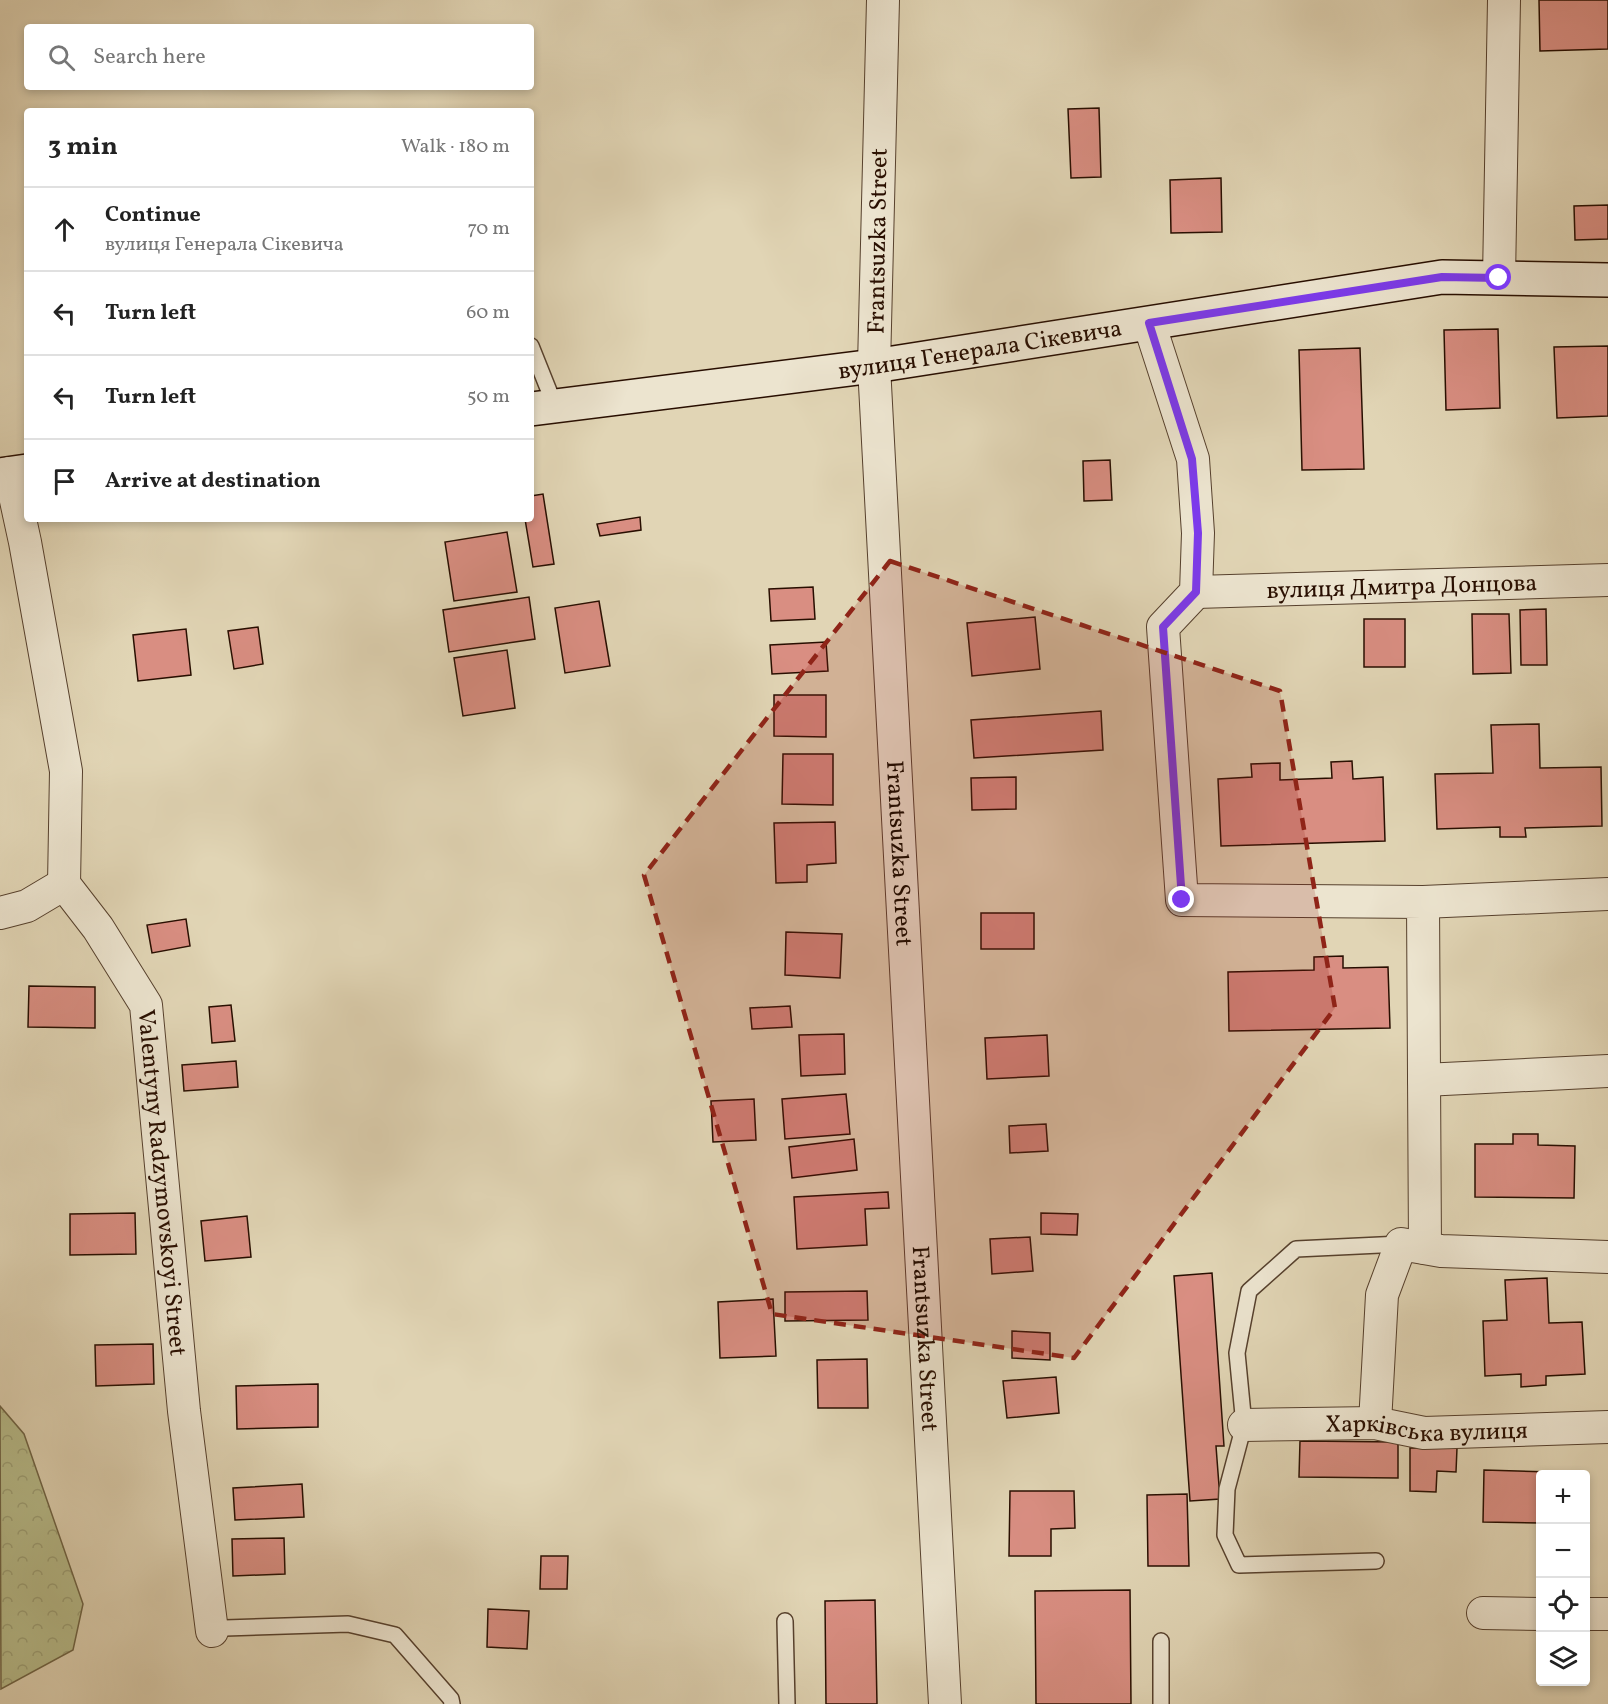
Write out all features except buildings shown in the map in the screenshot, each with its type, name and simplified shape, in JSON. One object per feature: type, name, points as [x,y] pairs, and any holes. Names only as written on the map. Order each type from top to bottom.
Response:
[{"type":"street","name":"Frantsuzka Street","points":[[883,0],[874,366],[945,1704]]},
{"type":"street","points":[[1499,278],[1504,0]]},
{"type":"street","name":"вулиця Генерала Сікевича","points":[[543,408],[874,366],[1442,277],[1608,280]]},
{"type":"street","points":[[1149,323],[1192,459],[1198,533],[1196,592],[1163,627],[1182,900],[1424,902],[1608,894]]},
{"type":"street","points":[[0,913],[27,906],[64,884],[66,771],[12,473]]},
{"type":"street","name":"вулиця Дмитра Донцова","points":[[1196,592],[1608,580]]},
{"type":"street","name":"Valentyny Radzymovskoyi Street","points":[[64,884],[98,928],[146,1005],[184,1411],[212,1631]]},
{"type":"street","points":[[1375,1423],[1382,1294],[1413,1246],[1424,1080],[1424,902]]},
{"type":"street","points":[[1424,1080],[1608,1071]]},
{"type":"street","points":[[1413,1246],[1441,1251],[1608,1257]]},
{"type":"street","name":"Харківська вулиця","points":[[1244,1425],[1375,1423],[1424,1433],[1608,1427]]},
{"type":"street","points":[[1483,1613],[1536,1614]]},
{"type":"street","points":[[1590,1614],[1608,1614]]},
{"type":"lane","points":[[534,362],[543,408]]},
{"type":"lane","points":[[1376,1561],[1239,1565],[1225,1535],[1227,1489],[1244,1425],[1237,1353],[1250,1291],[1296,1249],[1413,1246]]},
{"type":"lane","points":[[785,1621],[787,1704]]},
{"type":"lane","points":[[212,1631],[348,1624],[395,1635],[451,1699],[452,1704]]},
{"type":"lane","points":[[1161,1641],[1161,1704]]},
{"type":"highlighted area","points":[[890,561],[1280,691],[1335,1008],[1074,1358],[772,1314],[644,875]]},
{"type":"green space","points":[[0,1406],[24,1434],[83,1604],[73,1650],[1,1689]]},
{"type":"route","points":[[1182,900],[1163,627],[1196,592],[1198,533],[1192,459],[1149,323],[1442,277],[1499,278]]}]
